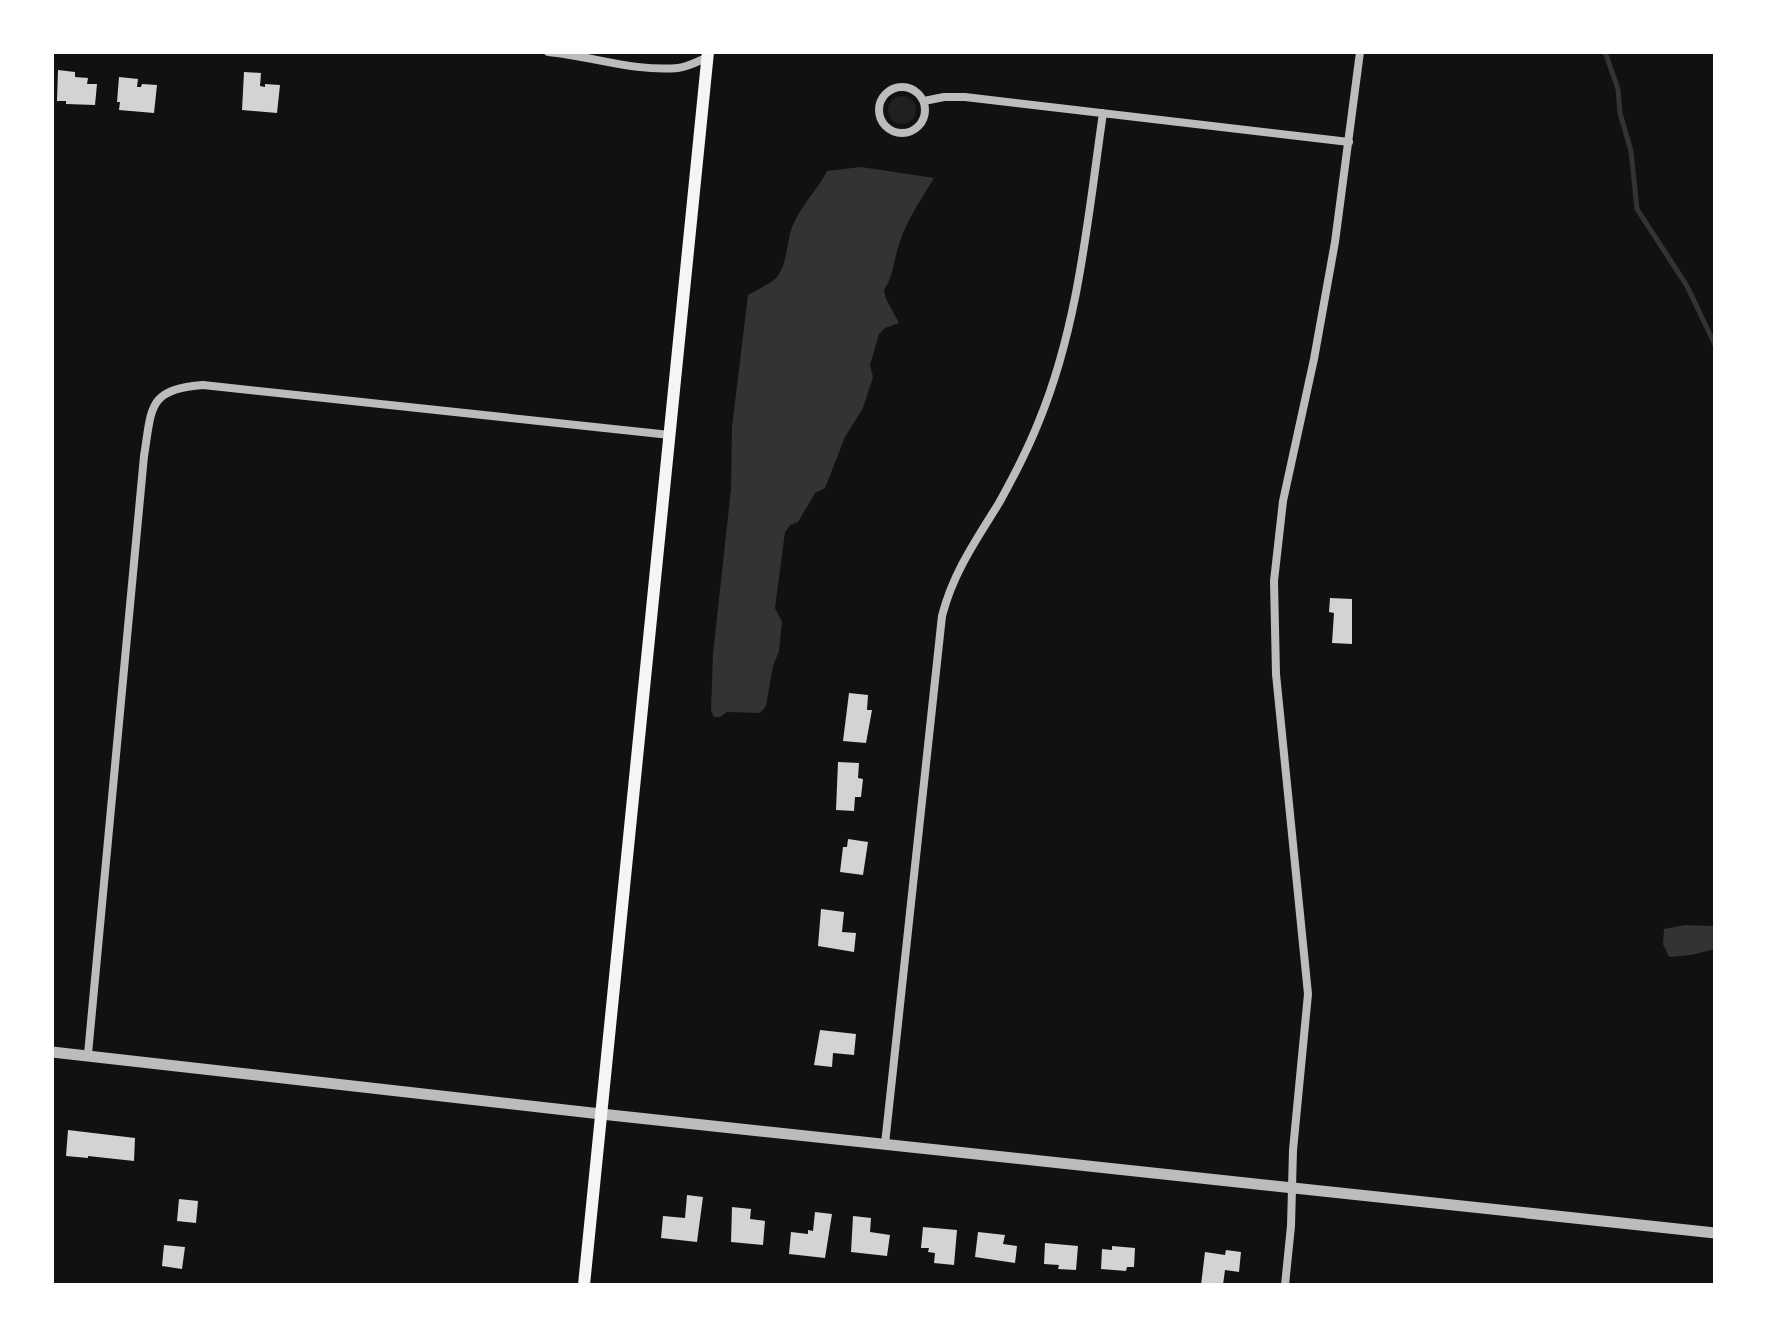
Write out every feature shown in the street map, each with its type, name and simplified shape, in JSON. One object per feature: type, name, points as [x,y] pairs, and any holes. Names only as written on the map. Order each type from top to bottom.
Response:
[{"type":"main road","points":[[584,1285],[706,54]]},
{"type":"street","points":[[548,52],[585,54],[644,67],[681,68],[706,54]]},
{"type":"street","points":[[1285,1285],[1291,1229],[1293,1150],[1308,1012],[1308,977],[1276,674],[1274,581],[1283,501],[1325,304],[1360,52]]},
{"type":"street","points":[[893,88],[911,88],[924,101],[924,119],[911,132],[893,132],[880,119],[881,101],[893,88]]},
{"type":"street","points":[[924,101],[965,97],[1349,142]]},
{"type":"street","points":[[885,1144],[942,616],[963,560],[999,503],[1030,443],[1057,372],[1073,304],[1103,113]]},
{"type":"street","points":[[88,1054],[144,456],[153,406],[159,398],[171,389],[186,386],[231,387],[670,435]]},
{"type":"street","points":[[52,1052],[1715,1233]]},
{"type":"shaded area","points":[[902,96],[912,100],[916,110],[912,120],[902,124],[892,120],[888,110],[892,100]]},
{"type":"shaded area","points":[[861,167],[934,178],[903,233],[884,290],[899,323],[879,334],[870,365],[873,377],[863,408],[845,437],[825,488],[815,493],[798,522],[790,525],[785,532],[775,608],[782,622],[779,651],[766,706],[760,713],[727,712],[714,717],[711,710],[713,654],[731,489],[732,427],[748,295],[779,274],[796,218],[827,171]]},
{"type":"shaded area","points":[[1685,925],[1714,926],[1715,949],[1669,957],[1663,944],[1664,929]]},
{"type":"building","points":[[58,70],[75,72],[75,77],[88,78],[87,84],[97,84],[95,105],[57,101]]},
{"type":"building","points":[[244,72],[261,73],[260,86],[280,85],[277,113],[242,110]]},
{"type":"building","points":[[119,77],[138,79],[137,87],[142,84],[157,85],[154,113],[119,110]]},
{"type":"building","points":[[1330,598],[1352,599],[1352,644],[1332,643],[1334,613],[1329,612]]},
{"type":"building","points":[[849,693],[868,695],[867,710],[872,710],[866,743],[843,741]]},
{"type":"building","points":[[838,762],[859,763],[858,778],[863,779],[861,797],[855,797],[854,811],[836,810]]},
{"type":"building","points":[[848,839],[868,842],[863,875],[840,872],[843,847],[847,847]]},
{"type":"building","points":[[821,909],[844,912],[842,932],[856,933],[854,952],[818,946]]},
{"type":"building","points":[[820,1030],[856,1034],[854,1055],[833,1053],[832,1067],[814,1065]]},
{"type":"building","points":[[68,1130],[135,1138],[134,1161],[66,1156]]},
{"type":"building","points":[[687,1195],[703,1197],[697,1242],[661,1238],[663,1216],[685,1218]]},
{"type":"building","points":[[179,1199],[198,1201],[196,1223],[177,1221]]},
{"type":"building","points":[[732,1207],[751,1209],[750,1219],[765,1221],[763,1245],[731,1242]]},
{"type":"building","points":[[815,1212],[832,1214],[825,1258],[789,1254],[791,1232],[808,1234],[808,1230],[813,1231]]},
{"type":"building","points":[[853,1216],[871,1218],[870,1232],[890,1235],[887,1256],[851,1252]]},
{"type":"building","points":[[923,1227],[957,1230],[954,1265],[934,1263],[935,1253],[928,1252],[929,1248],[921,1248]]},
{"type":"building","points":[[978,1232],[1005,1235],[1003,1244],[1017,1246],[1015,1263],[975,1257]]},
{"type":"building","points":[[1045,1243],[1078,1246],[1076,1270],[1044,1264]]},
{"type":"building","points":[[164,1245],[185,1247],[182,1269],[162,1266]]},
{"type":"building","points":[[1112,1246],[1135,1248],[1134,1267],[1127,1267],[1126,1271],[1101,1269],[1102,1249],[1112,1250]]},
{"type":"building","points":[[1226,1250],[1241,1252],[1239,1272],[1225,1270],[1223,1285],[1201,1285],[1205,1252],[1225,1255]]},
{"type":"waterway","points":[[1605,52],[1618,89],[1620,113],[1631,151],[1637,209],[1687,286],[1715,345]]}]
